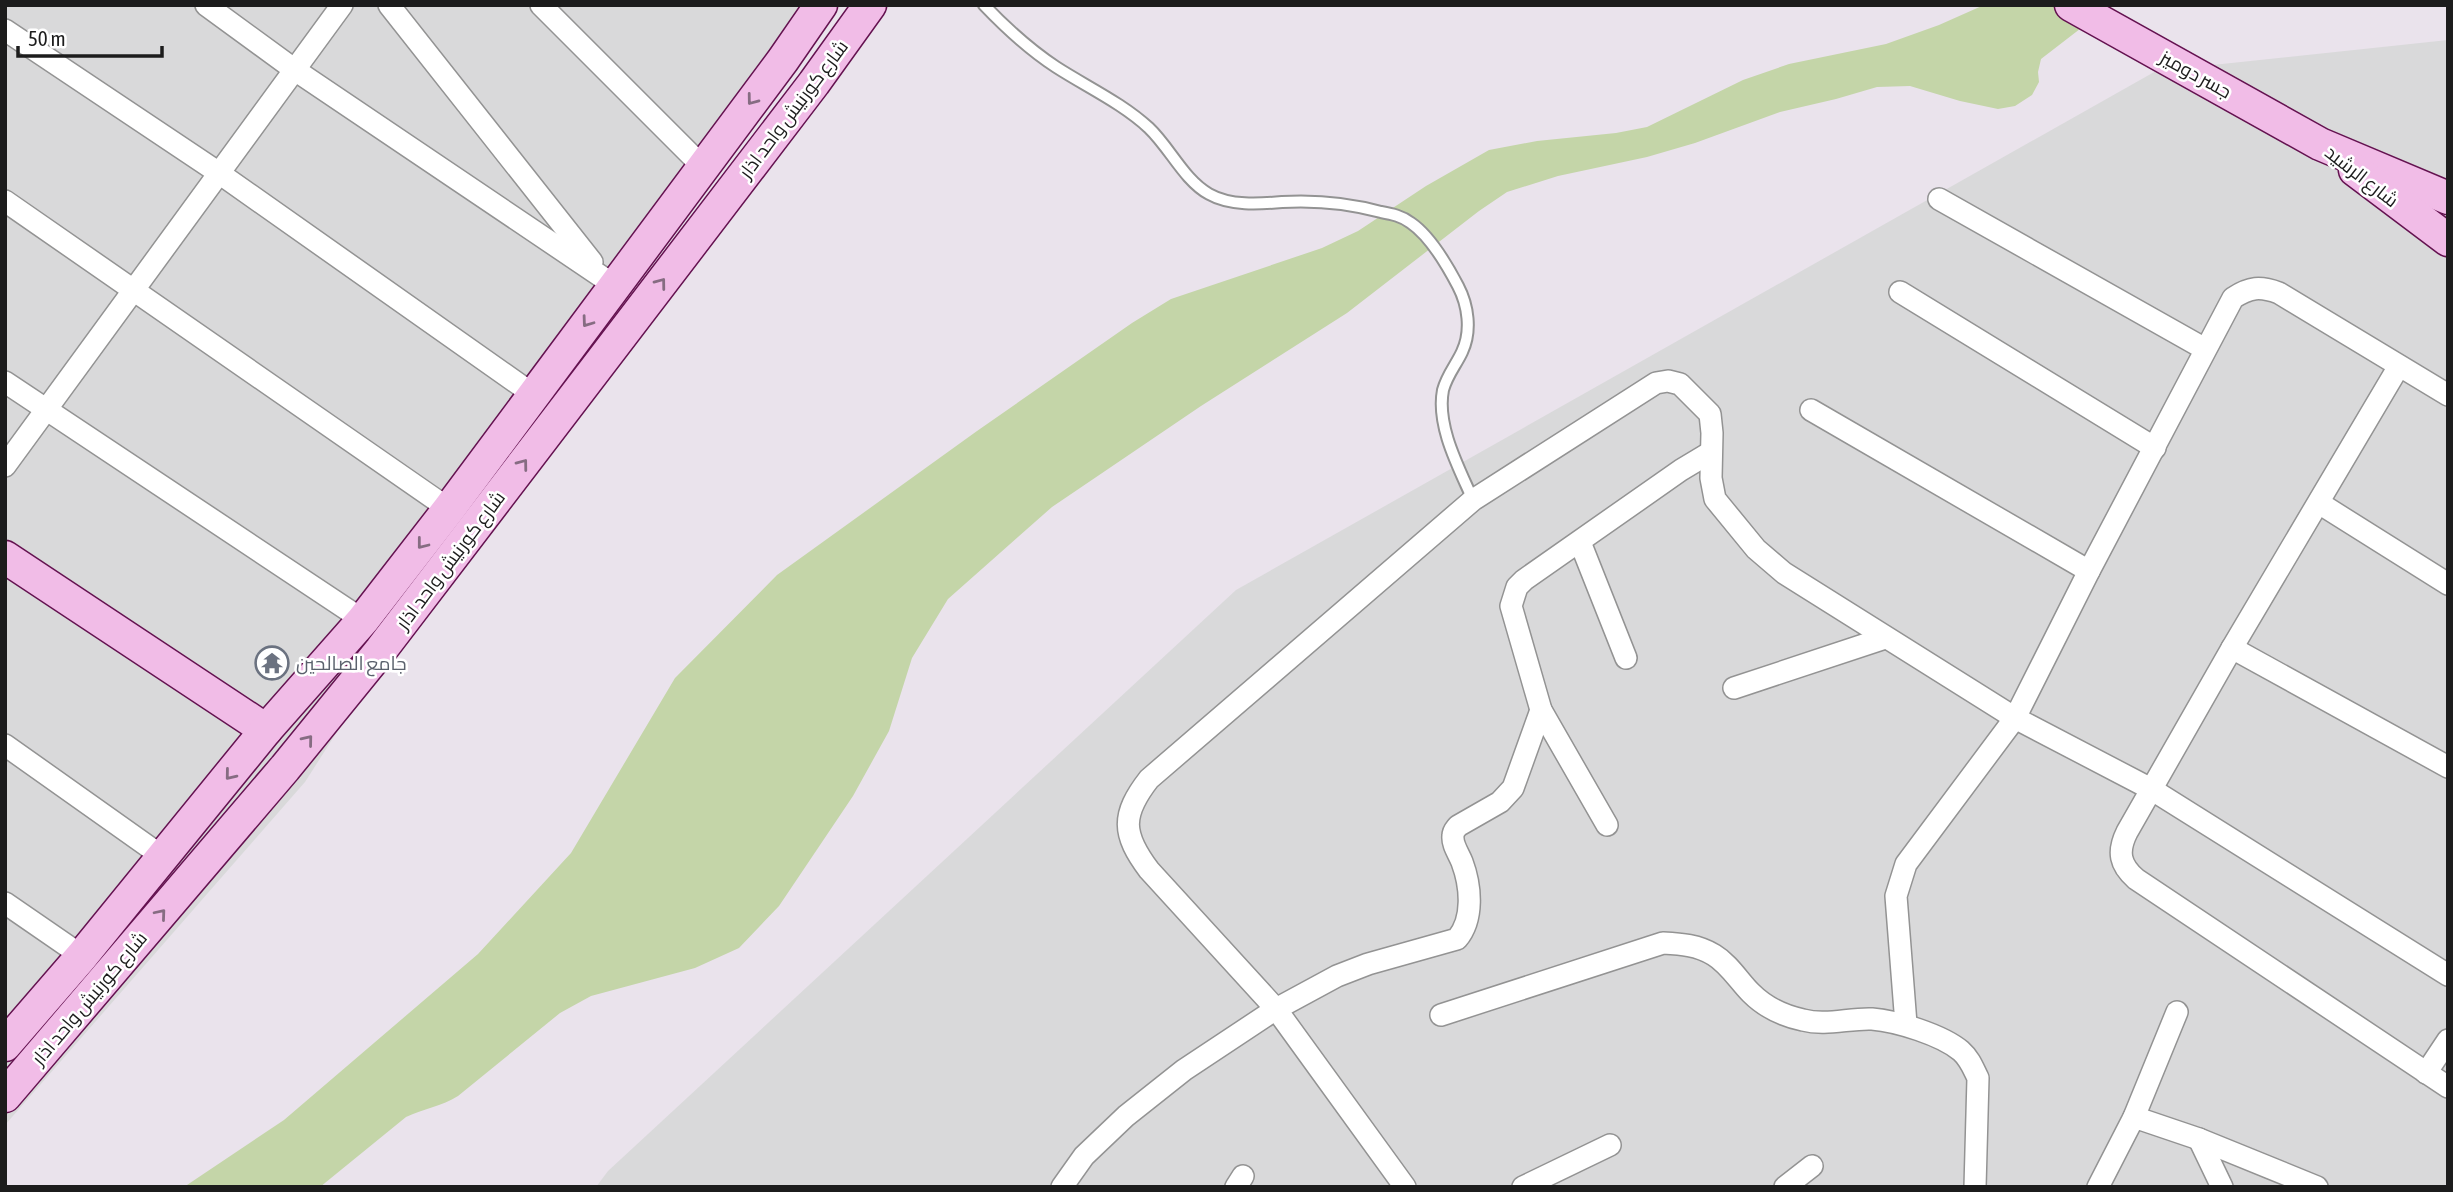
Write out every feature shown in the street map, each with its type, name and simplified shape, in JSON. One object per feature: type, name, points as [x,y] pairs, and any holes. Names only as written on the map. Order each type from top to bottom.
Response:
[{"type":"main road","name":"شارع كورنيش واحد اذار","points":[[5,1045],[82,956],[266,730],[363,620],[534,395],[610,282],[783,60],[821,5]]},
{"type":"main road","name":"شارع كورنيش واحد اذار","points":[[5,1096],[285,768],[381,650],[814,83],[870,5]]},
{"type":"main road","name":"جسر دوميز","points":[[2071,5],[2320,144]]},
{"type":"main road","points":[[783,60],[814,83]]},
{"type":"main road","name":"شارع الرشيد","points":[[2320,144],[2448,198]]},
{"type":"main road","name":"شارع الرشيد","points":[[2320,144],[2448,240]]},
{"type":"main road","points":[[5,557],[266,730]]},
{"type":"street","points":[[206,5],[295,70],[610,282]]},
{"type":"street","points":[[5,466],[342,5]]},
{"type":"street","points":[[389,5],[610,282]]},
{"type":"street","points":[[541,5],[702,166]]},
{"type":"street","points":[[5,30],[219,173],[534,395]]},
{"type":"street","points":[[1938,199],[2205,349]]},
{"type":"street","points":[[5,201],[449,509]]},
{"type":"street","points":[[1906,1024],[1896,896],[1906,864],[2015,718],[2233,298],[2247,289],[2263,287],[2279,293],[2448,395]]},
{"type":"street","points":[[1900,292],[2155,447]]},
{"type":"street","points":[[2399,366],[2151,789],[2120,845],[2120,858],[2126,870],[2448,1087]]},
{"type":"street","points":[[1405,1187],[1276,1009],[1133,850],[1128,824],[1133,799],[1160,770],[1473,500],[1656,383],[1668,381],[1680,384],[1710,414],[1711,478],[1715,499],[1756,549],[1784,573],[2015,718],[2151,789],[2448,975]]},
{"type":"street","points":[[5,382],[363,620]]},
{"type":"street","points":[[1811,410],[2090,571]]},
{"type":"street","points":[[1607,825],[1541,710],[1513,616],[1512,597],[1524,580],[1711,452]]},
{"type":"street","points":[[2319,503],[2448,584]]},
{"type":"street","points":[[1580,542],[1626,658]]},
{"type":"street","points":[[1734,688],[1885,638]]},
{"type":"street","points":[[2232,648],[2448,767]]},
{"type":"street","points":[[1062,1187],[1084,1156],[1126,1116],[1184,1070],[1276,1009],[1337,976],[1368,964],[1457,939],[1464,930],[1467,919],[1468,888],[1466,872],[1454,844],[1454,831],[1500,802],[1513,788],[1541,710]]},
{"type":"street","points":[[5,745],[163,857]]},
{"type":"street","points":[[5,903],[82,956]]},
{"type":"street","points":[[1441,1015],[1663,943],[1690,945],[1715,955],[1753,995],[1777,1012],[1805,1021],[1834,1023],[1870,1019],[1906,1024],[1960,1050],[1971,1062],[1978,1078],[1976,1187]]},
{"type":"street","points":[[2098,1187],[2134,1117],[2177,1012]]},
{"type":"street","points":[[2427,1073],[2448,1040]]},
{"type":"street","points":[[2134,1117],[2199,1139],[2317,1187]]},
{"type":"street","points":[[2199,1139],[2222,1187]]},
{"type":"street","points":[[1522,1187],[1611,1145]]},
{"type":"street","points":[[1785,1187],[1812,1166]]},
{"type":"lane","points":[[984,5],[1053,65],[1149,128],[1193,180],[1209,194],[1231,202],[1332,201],[1363,206],[1396,215],[1423,233],[1457,283],[1465,301],[1468,322],[1463,350],[1450,371],[1443,391],[1444,418],[1449,446],[1473,500]]},
{"type":"shaded area","points":[[5,5],[801,5],[305,782],[5,1125]]},
{"type":"shaded area","points":[[1984,5],[2111,5],[2041,59],[2039,82],[2032,95],[2015,106],[1998,109],[1910,86],[1877,87],[1780,112],[1695,143],[1647,157],[1558,176],[1507,192],[1347,313],[1201,406],[1052,507],[948,599],[912,658],[889,731],[853,796],[779,906],[739,948],[695,968],[591,996],[560,1013],[458,1096],[406,1117],[320,1187],[184,1187],[284,1120],[478,954],[571,853],[675,678],[777,575],[1132,323],[1171,299],[1322,248],[1358,231],[1426,186],[1489,150],[1647,127],[1743,80],[1789,64],[1886,44]]},
{"type":"shaded area","points":[[2448,40],[2448,1187],[596,1187],[608,1171],[1236,590],[2156,71]]},
{"type":"place","name":"جامع الصالحين","points":[[272,663]]}]
